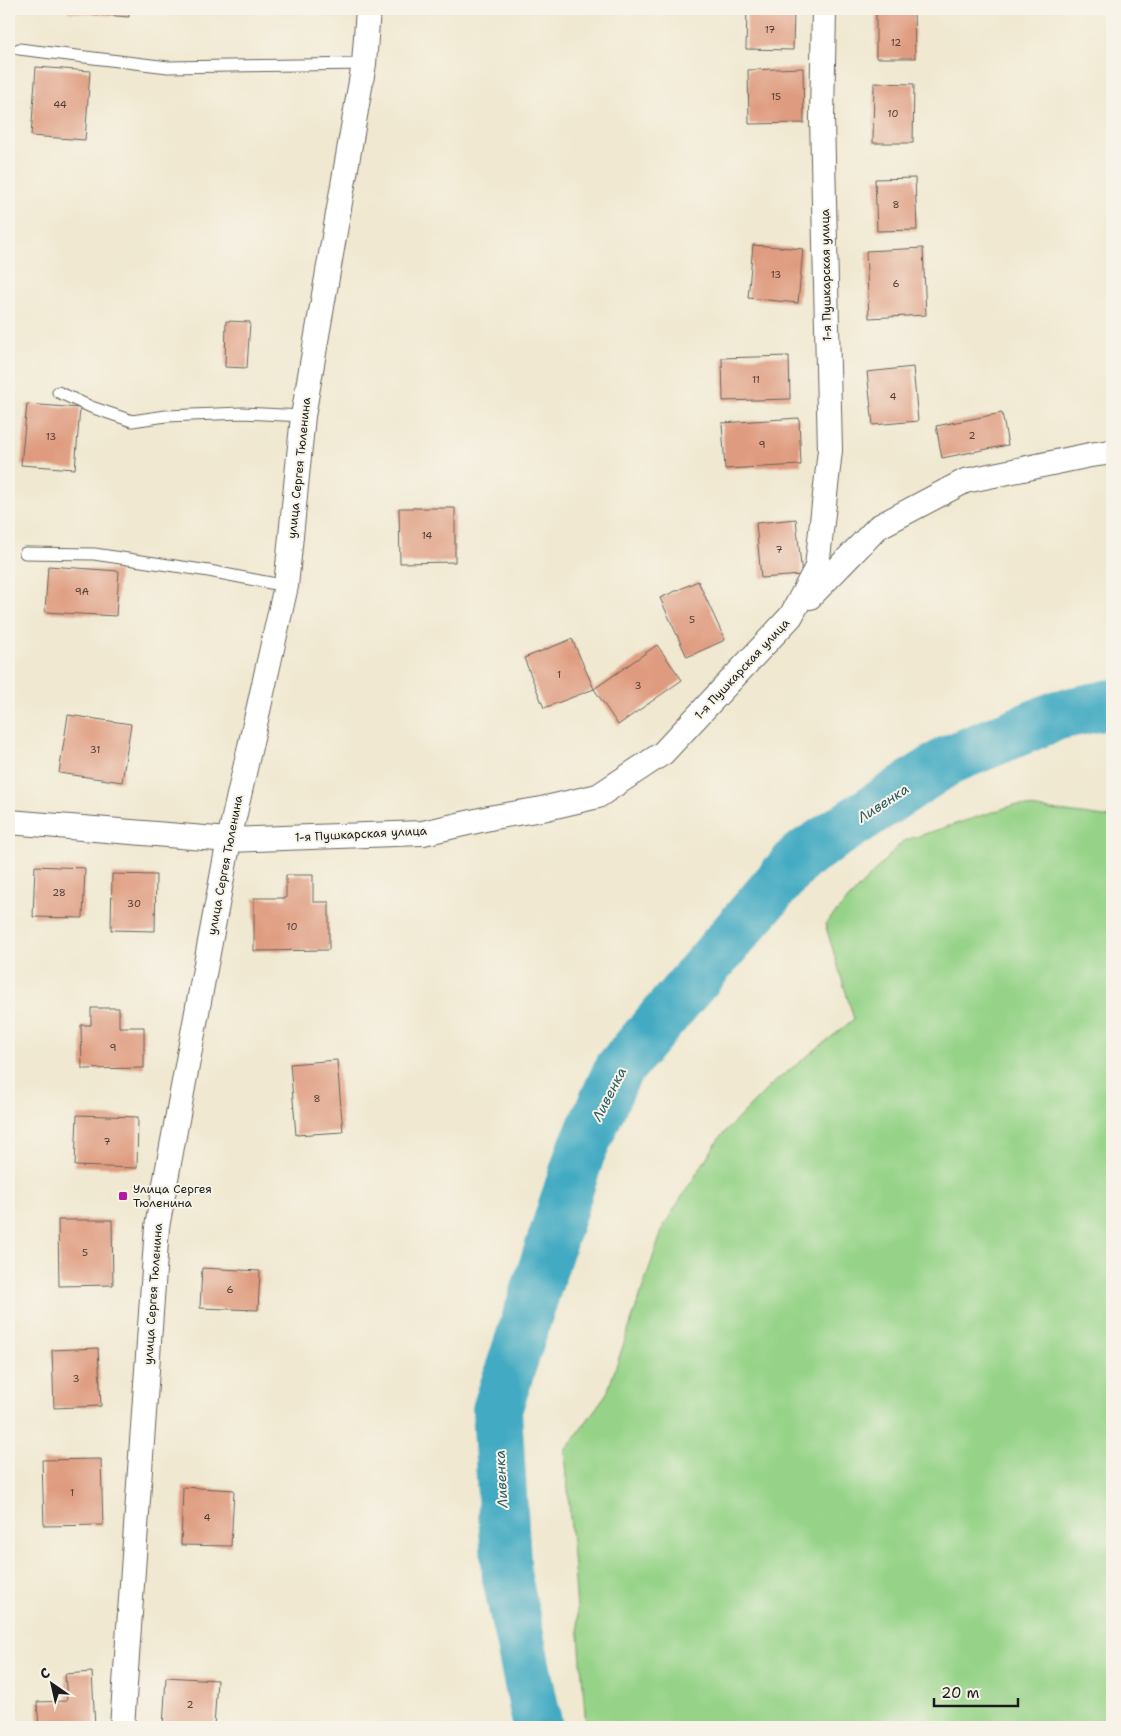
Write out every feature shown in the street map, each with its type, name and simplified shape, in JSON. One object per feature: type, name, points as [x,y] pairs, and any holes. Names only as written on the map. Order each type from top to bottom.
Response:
[{"type":"street","name":"улица Сергея Тюленина","points":[[122,1727],[157,1227],[229,840],[286,586],[303,416],[364,64],[368,9]]},
{"type":"street","name":"1-я Пушкарская улица","points":[[9,822],[229,840],[423,833],[598,796],[663,753],[791,616],[817,567],[830,450],[822,118],[824,9]]},
{"type":"street","points":[[791,616],[878,526],[965,481],[1112,452]]},
{"type":"lane","points":[[18,49],[168,67],[364,64]]},
{"type":"lane","points":[[58,392],[91,407],[132,421],[166,416],[233,414],[303,416]]},
{"type":"lane","points":[[26,553],[94,554],[208,571],[286,586]]},
{"type":"green space","points":[[1014,805],[1112,818],[1112,1727],[586,1727],[565,1451],[607,1393],[664,1225],[720,1137],[772,1084],[854,1019],[825,924],[903,841]]},
{"type":"building","points":[[69,9],[129,9],[129,17],[68,12]]},
{"type":"building","points":[[747,9],[794,9],[793,50],[746,49]]},
{"type":"building","points":[[876,9],[914,9],[915,58],[876,58]]},
{"type":"building","points":[[36,67],[90,71],[85,140],[31,136]]},
{"type":"building","points":[[803,68],[804,123],[749,124],[748,70]]},
{"type":"building","points":[[874,83],[914,84],[913,143],[873,143]]},
{"type":"building","points":[[915,178],[917,230],[877,231],[875,179]]},
{"type":"building","points":[[753,245],[803,249],[798,303],[748,298]]},
{"type":"building","points":[[923,248],[926,315],[869,318],[866,251]]},
{"type":"building","points":[[226,321],[250,322],[247,368],[225,367]]},
{"type":"building","points":[[789,356],[790,399],[723,401],[722,358]]},
{"type":"building","points":[[913,367],[918,421],[873,425],[867,372]]},
{"type":"building","points":[[27,404],[80,408],[75,469],[21,465]]},
{"type":"building","points":[[1002,413],[1008,445],[942,458],[936,426]]},
{"type":"building","points":[[799,418],[801,465],[725,469],[722,423]]},
{"type":"building","points":[[399,508],[455,508],[455,562],[400,563]]},
{"type":"building","points":[[796,519],[802,575],[761,578],[756,523]]},
{"type":"building","points":[[48,566],[119,571],[116,616],[45,612]]},
{"type":"building","points":[[698,581],[725,640],[687,657],[660,598]]},
{"type":"building","points":[[572,639],[594,689],[544,708],[524,658]]},
{"type":"building","points":[[657,645],[682,680],[618,725],[594,689]]},
{"type":"building","points":[[68,715],[131,724],[122,782],[59,773]]},
{"type":"building","points":[[35,866],[85,868],[83,918],[33,917]]},
{"type":"building","points":[[112,874],[156,875],[155,931],[111,930]]},
{"type":"building","points":[[286,875],[313,875],[313,902],[329,902],[329,950],[254,951],[254,898],[286,898]]},
{"type":"building","points":[[91,1008],[119,1008],[119,1027],[144,1027],[144,1068],[82,1069],[81,1025],[91,1025]]},
{"type":"building","points":[[337,1060],[343,1132],[296,1135],[290,1064]]},
{"type":"building","points":[[77,1115],[138,1117],[137,1168],[75,1166]]},
{"type":"building","points":[[58,1220],[112,1220],[113,1285],[59,1286]]},
{"type":"building","points":[[202,1268],[260,1271],[258,1310],[200,1308]]},
{"type":"building","points":[[98,1348],[101,1406],[54,1408],[52,1350]]},
{"type":"building","points":[[101,1459],[103,1525],[44,1526],[42,1460]]},
{"type":"building","points":[[183,1487],[234,1490],[231,1546],[181,1545]]},
{"type":"building","points":[[92,1672],[95,1727],[39,1727],[37,1702],[67,1701],[65,1674]]},
{"type":"building","points":[[166,1677],[217,1680],[214,1727],[163,1727]]},
{"type":"waterway","name":"Ливенка","points":[[538,1727],[507,1578],[497,1410],[580,1154],[618,1070],[800,857],[949,760],[1058,715],[1112,704]]},
{"type":"place","name":"Улица Сергея Тюленина","points":[[123,1196]]}]
